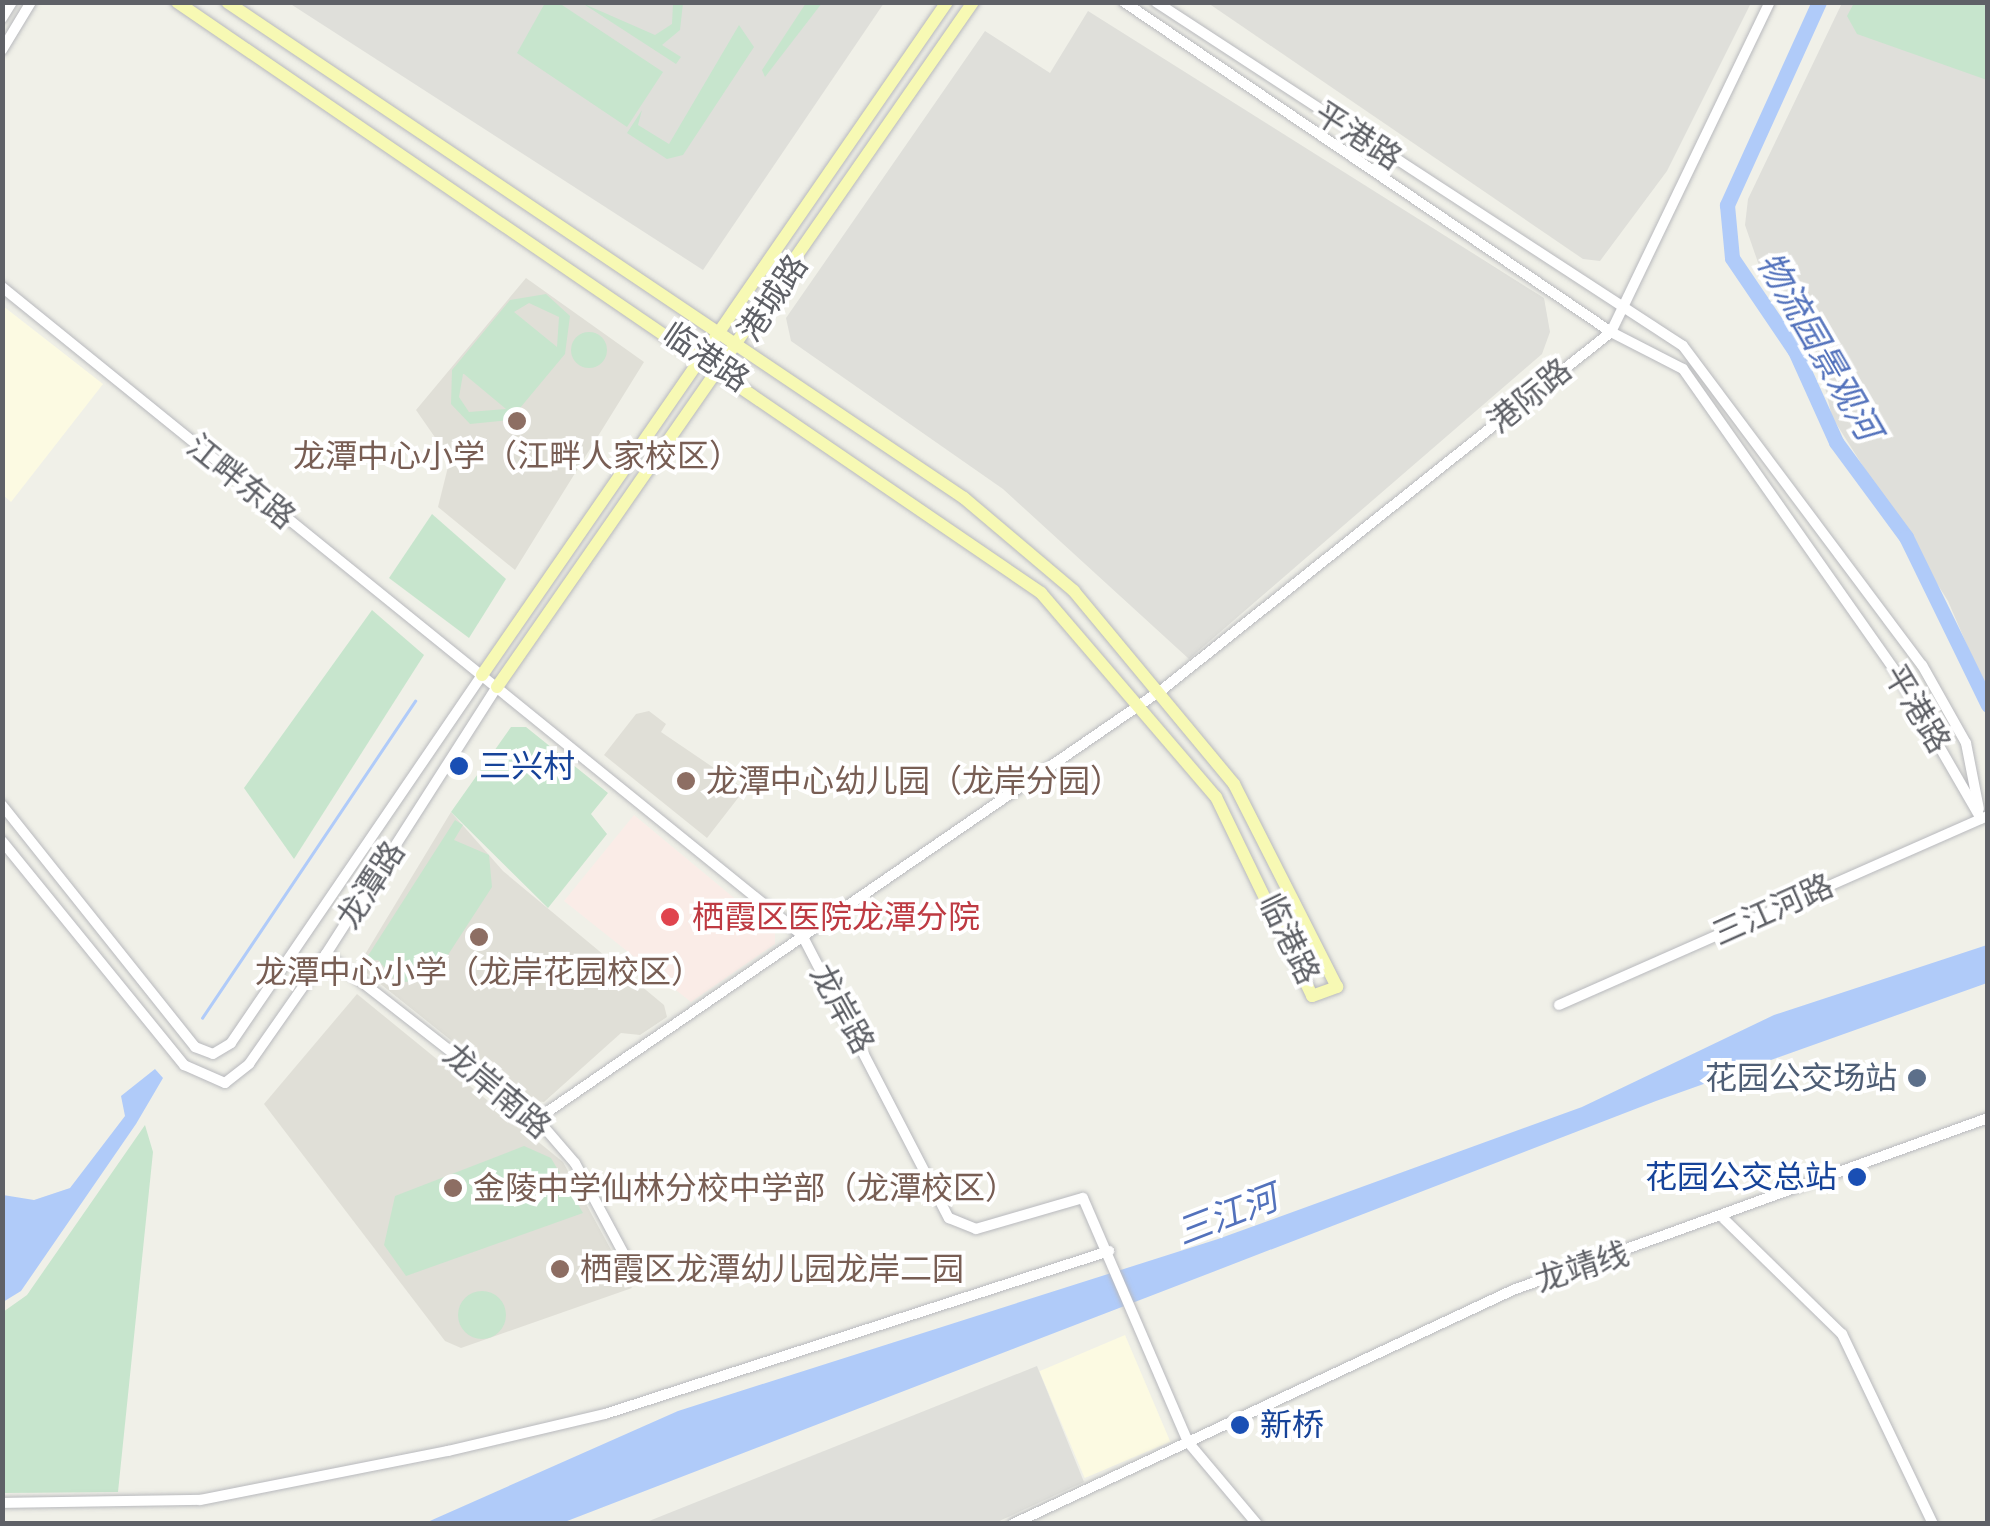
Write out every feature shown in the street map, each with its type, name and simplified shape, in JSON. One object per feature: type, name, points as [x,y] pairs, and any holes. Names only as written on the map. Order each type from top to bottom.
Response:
[{"type":"main road","name":"临港路","points":[[177,2],[724,369],[1041,593],[1140,701],[1216,797],[1312,996],[1336,987],[1263,833],[1162,689],[1074,592],[964,498],[226,2]]},
{"type":"main road","name":"港城路","points":[[482,675],[706,357],[946,2]]},
{"type":"main road","name":"港城路","points":[[497,687],[739,348],[973,2]]},
{"type":"street","points":[[2,18],[12,2]]},
{"type":"street","points":[[2,50],[31,2]]},
{"type":"street","name":"平港路","points":[[1124,2],[1610,332],[1683,369],[1898,675],[1984,818]]},
{"type":"street","name":"平港路","points":[[1156,2],[1623,311],[1683,346],[1864,582],[1966,743],[1984,818]]},
{"type":"street","name":"港际路","points":[[537,1119],[1162,689],[1610,332],[1770,2]]},
{"type":"street","name":"江畔东路","points":[[2,287],[482,675]]},
{"type":"street","name":"龙岸路","points":[[482,675],[802,935],[948,1218],[976,1228],[1083,1198],[1109,1251]]},
{"type":"street","name":"龙潭路","points":[[2,805],[195,1047],[213,1054],[231,1043],[482,675]]},
{"type":"street","name":"龙潭路","points":[[2,841],[184,1066],[209,1084],[240,1075],[326,954],[497,687]]},
{"type":"street","name":"三江河路","points":[[1559,1005],[1984,818]]},
{"type":"street","name":"龙岸南路","points":[[326,954],[537,1119],[575,1163],[628,1262]]},
{"type":"street","name":"龙靖线","points":[[1013,1524],[1513,1290],[1724,1219],[1988,1118]]},
{"type":"street","points":[[1724,1219],[1842,1334],[1933,1524]]},
{"type":"street","points":[[2,1503],[200,1500],[448,1451],[605,1414],[1109,1251],[1188,1442],[1256,1524]]},
{"type":"shaded area","points":[[289,3],[884,3],[703,270]]},
{"type":"shaded area","points":[[1208,3],[1751,3],[1667,171],[1600,261],[1583,259]]},
{"type":"shaded area","points":[[1842,3],[1987,3],[1987,692],[1948,601],[1832,417],[1817,354],[1763,277],[1745,225],[1748,199]]},
{"type":"shaded area","points":[[1088,11],[1544,298],[1550,332],[1542,354],[1189,659],[1003,489],[791,341],[786,318],[985,31],[1050,73]]},
{"type":"shaded area","name":"龙潭中心小学（江畔人家校区）","points":[[526,278],[644,362],[515,570],[438,507],[450,459],[416,410]]},
{"type":"shaded area","points":[[3,306],[103,384],[11,502],[2,494]]},
{"type":"shaded area","name":"龙潭中心幼儿园（龙岸分园）","points":[[649,711],[666,724],[661,732],[745,789],[707,838],[604,755],[636,714]]},
{"type":"shaded area","name":"龙潭中心小学（龙岸花园校区）","points":[[451,812],[503,871],[664,1005],[667,1017],[640,1035],[621,1033],[544,1102],[526,1100],[358,966]]},
{"type":"shaded area","name":"栖霞区医院龙潭分院","points":[[634,815],[775,932],[775,944],[691,1002],[564,901]]},
{"type":"shaded area","name":"金陵中学仙林分校中学部（龙潭校区）","points":[[357,994],[563,1162],[632,1288],[461,1348],[445,1341],[264,1104]]},
{"type":"shaded area","points":[[1125,1335],[1170,1442],[1085,1478],[1039,1371]]},
{"type":"shaded area","points":[[1037,1366],[1084,1482],[995,1523],[644,1523]]},
{"type":"green space","points":[[545,3],[559,3],[663,72],[627,127],[517,53]]},
{"type":"green space","points":[[582,3],[655,35],[672,24],[673,3],[683,3],[680,30],[662,45],[681,57],[676,64]]},
{"type":"green space","points":[[806,3],[822,3],[765,77],[762,70]]},
{"type":"green space","points":[[1854,3],[1987,3],[1987,80],[1857,34],[1847,16]]},
{"type":"green space","points":[[739,25],[754,47],[683,155],[667,159],[627,133],[642,110],[638,125],[669,144]]},
{"type":"green space","points":[[546,294],[570,316],[565,354],[510,420],[470,424],[451,404],[452,370],[510,300]],"holes":[[[529,303],[559,317],[557,347],[514,312]],[[464,374],[506,409],[469,412],[459,397]]]},
{"type":"green space","points":[[589,332],[602,337],[607,350],[602,363],[589,368],[576,363],[571,350],[576,337]]},
{"type":"green space","points":[[432,514],[506,579],[469,638],[389,578]]},
{"type":"green space","points":[[372,610],[424,655],[294,859],[244,788]]},
{"type":"green space","points":[[511,727],[526,727],[608,793],[591,814],[607,834],[548,908],[451,812]]},
{"type":"green space","points":[[455,820],[463,825],[454,840],[489,855],[492,887],[433,978],[398,983],[378,960],[364,962]]},
{"type":"green space","points":[[145,1125],[153,1152],[118,1492],[3,1493],[3,1312],[27,1295]]},
{"type":"green space","points":[[524,1146],[551,1158],[583,1213],[406,1276],[384,1245],[395,1196]]},
{"type":"green space","points":[[482,1291],[499,1298],[506,1315],[499,1332],[482,1339],[465,1332],[458,1315],[465,1298]]},
{"type":"water","points":[[1987,945],[1987,983],[1656,1101],[562,1523],[423,1524],[678,1411],[1218,1239],[1582,1107],[1774,1015]]},
{"type":"water","points":[[155,1069],[163,1078],[136,1124],[21,1291],[3,1302],[3,1195],[34,1200],[70,1188],[125,1116],[121,1096]]},
{"type":"waterway","name":"物流园景观河","points":[[1819,2],[1727,205],[1732,258],[1795,351],[1836,442],[1906,537],[1988,705]]},
{"type":"waterway","points":[[202,1018],[415,701]]},
{"type":"place","name":"龙潭中心小学（江畔人家校区）","points":[[517,421]]},
{"type":"place","name":"三兴村","points":[[459,766]]},
{"type":"place","name":"龙潭中心幼儿园（龙岸分园）","points":[[686,781]]},
{"type":"place","name":"栖霞区医院龙潭分院","points":[[670,917]]},
{"type":"place","name":"龙潭中心小学（龙岸花园校区）","points":[[479,937]]},
{"type":"place","name":"花园公交场站","points":[[1917,1078]]},
{"type":"place","name":"花园公交总站","points":[[1857,1177]]},
{"type":"place","name":"金陵中学仙林分校中学部（龙潭校区）","points":[[453,1188]]},
{"type":"place","name":"栖霞区龙潭幼儿园龙岸二园","points":[[560,1269]]},
{"type":"place","name":"新桥","points":[[1240,1425]]},
{"type":"water label","name":"三江河","points":[[1227,1215]]}]
